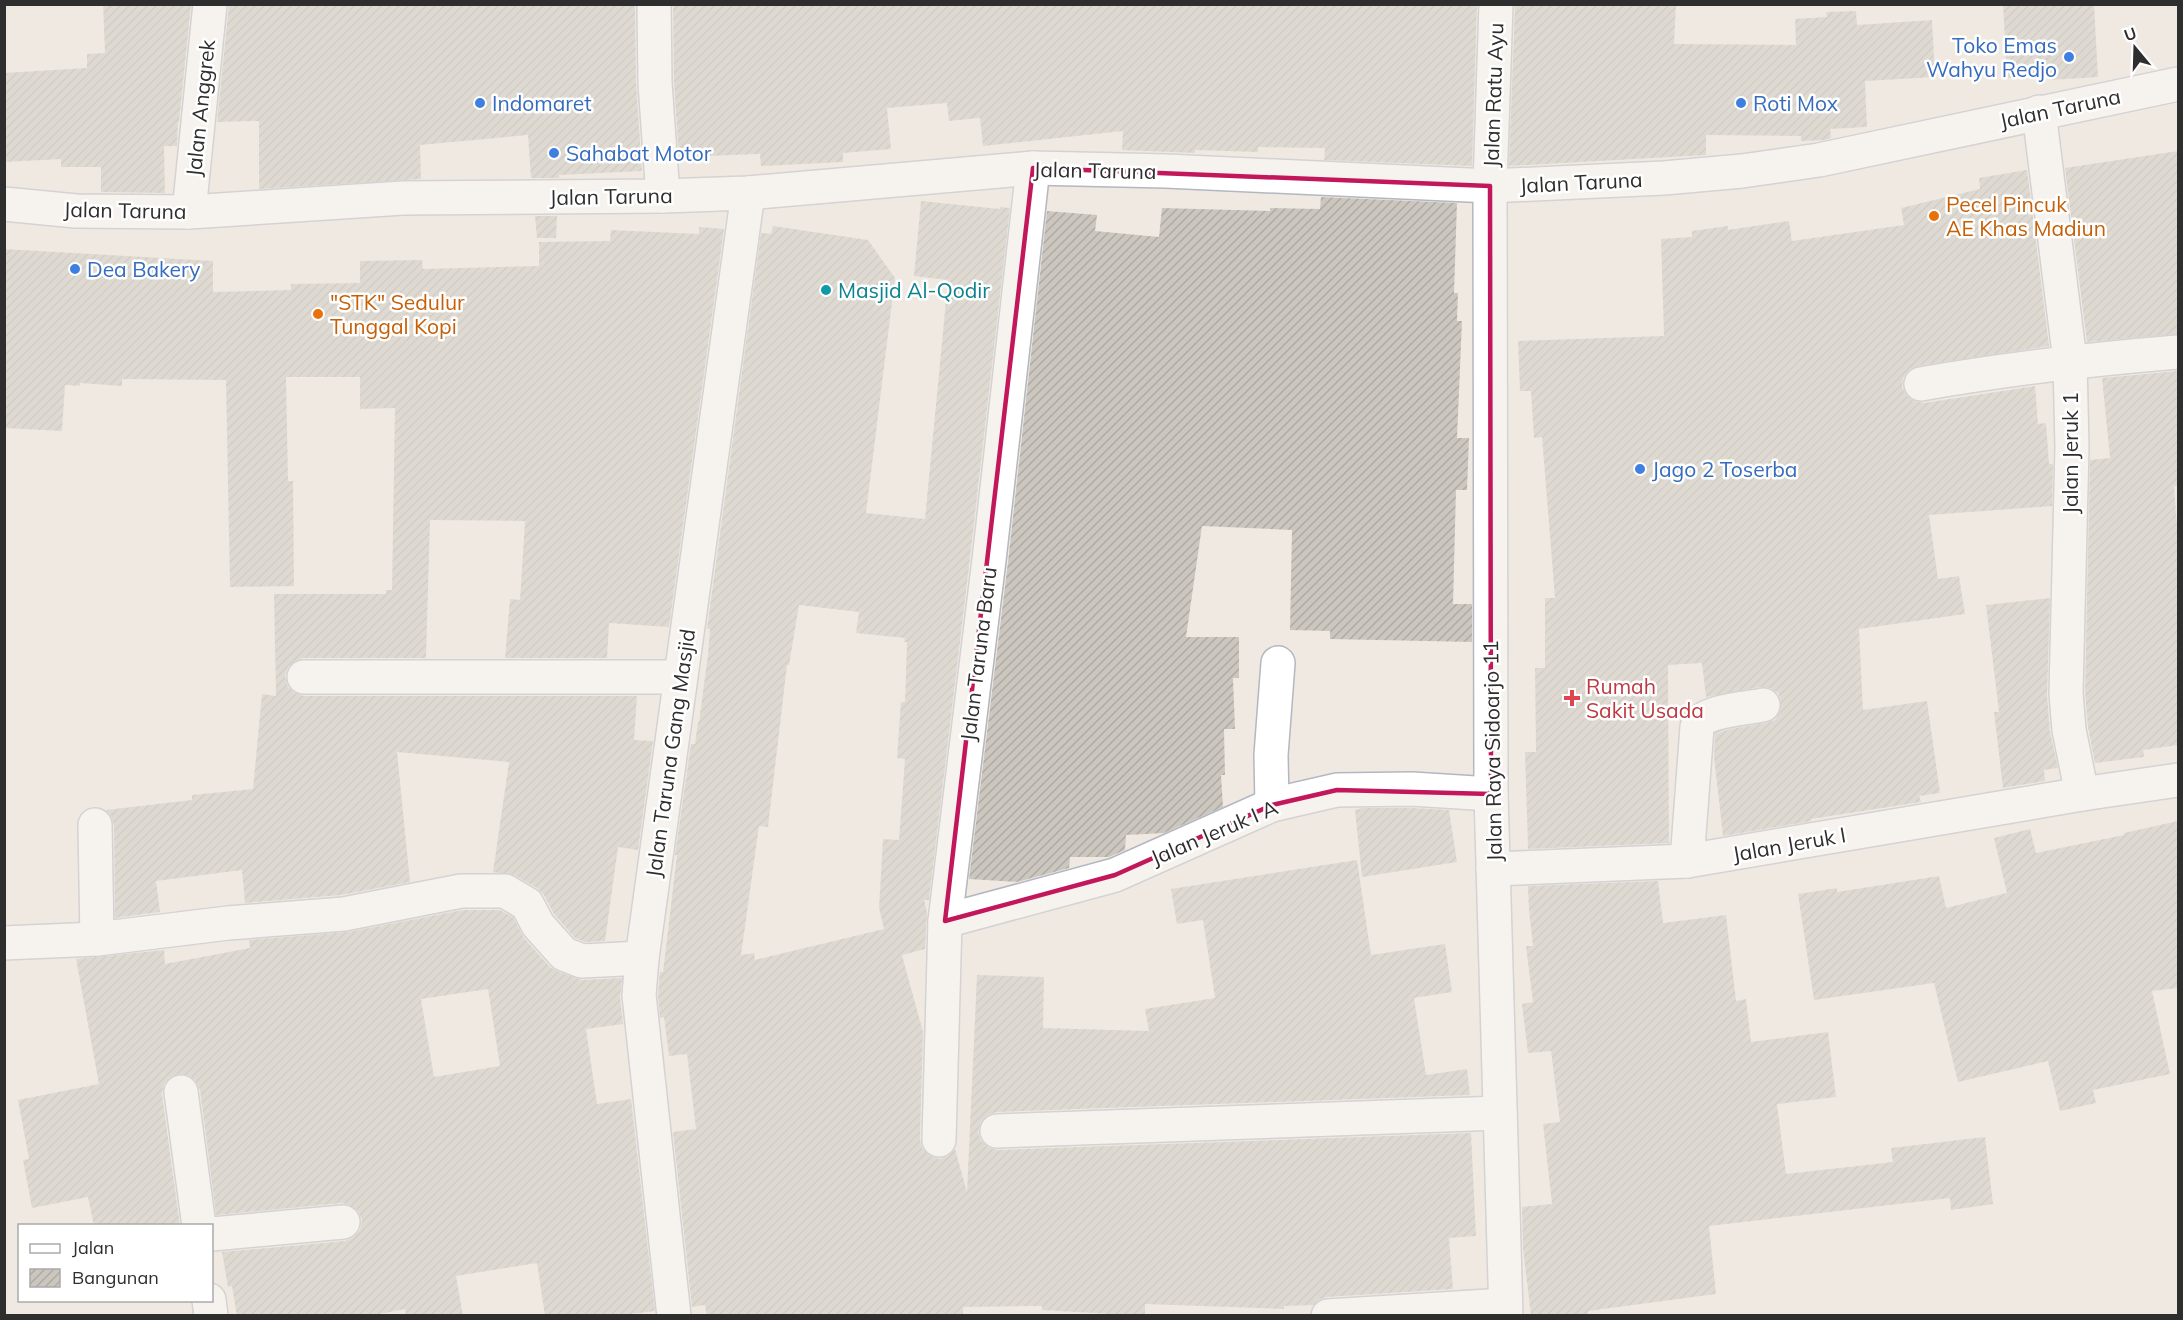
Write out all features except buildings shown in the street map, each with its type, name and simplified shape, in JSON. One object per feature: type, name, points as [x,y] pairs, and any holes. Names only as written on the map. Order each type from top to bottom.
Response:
[{"type":"street","name":"Jalan Anggrek","points":[[189,212],[210,4]]},
{"type":"street","points":[[654,4],[655,83],[663,196]]},
{"type":"street","name":"Jalan Ratu Ayu","points":[[1490,186],[1496,4]]},
{"type":"street","name":"Jalan Taruna","points":[[4,204],[76,212],[189,212],[403,198],[663,196],[748,193],[1033,168],[1166,171],[1490,186],[1664,178],[1742,171],[1820,160],[2178,84]]},
{"type":"street","name":"Jalan Jeruk 1","points":[[2039,112],[2070,361],[2072,447],[2066,693],[2069,730],[2082,794]]},
{"type":"street","name":"Jalan Taruna Baru","points":[[939,1140],[945,921],[988,572],[1033,168]]},
{"type":"street","name":"Jalan Raya Sidoarjo 11","points":[[1490,186],[1491,794],[1505,1310]]},
{"type":"street","name":"Jalan Taruna Gang Masjid","points":[[674,1316],[639,995],[680,677],[748,193]]},
{"type":"street","points":[[1921,384],[2070,361],[2178,352]]},
{"type":"street","points":[[1272,805],[1271,755],[1278,663]]},
{"type":"street","points":[[304,676],[680,677]]},
{"type":"street","points":[[1687,861],[1700,721],[1708,715],[1763,705]]},
{"type":"street","name":"Jalan Jeruk I","points":[[1493,869],[1687,861],[2082,794],[2178,780]]},
{"type":"street","name":"Jalan Jeruk I A","points":[[945,921],[1114,875],[1272,805],[1337,790],[1412,789],[1491,794]]},
{"type":"street","points":[[95,825],[97,939]]},
{"type":"street","points":[[4,943],[97,939],[228,923],[344,914],[460,891],[505,891],[527,904],[538,924],[564,954],[582,961],[642,958]]},
{"type":"street","points":[[181,1092],[199,1224]]},
{"type":"street","points":[[997,1131],[1500,1113]]},
{"type":"street","points":[[213,1234],[343,1221]]},
{"type":"street","points":[[1328,1316],[1505,1310]]},
{"type":"highlighted area","points":[[1033,168],[1490,186],[1491,794],[1337,790],[1272,805],[1115,875],[945,921]]},
{"type":"place","name":"Toko Emas Wahyu Redjo","points":[[2069,57]]},
{"type":"place","name":"Indomaret","points":[[480,103]]},
{"type":"place","name":"Roti Mox","points":[[1741,103]]},
{"type":"place","name":"Sahabat Motor","points":[[554,153]]},
{"type":"place","name":"Pecel Pincuk AE Khas Madiun","points":[[1934,216]]},
{"type":"place","name":"Dea Bakery","points":[[75,269]]},
{"type":"place","name":"Masjid Al-Qodir","points":[[826,290]]},
{"type":"place","name":"\"STK\" Sedulur Tunggal Kopi","points":[[318,314]]},
{"type":"place","name":"Jago 2 Toserba","points":[[1640,469]]},
{"type":"place","name":"Rumah Sakit Usada","points":[[1572,698]]}]
